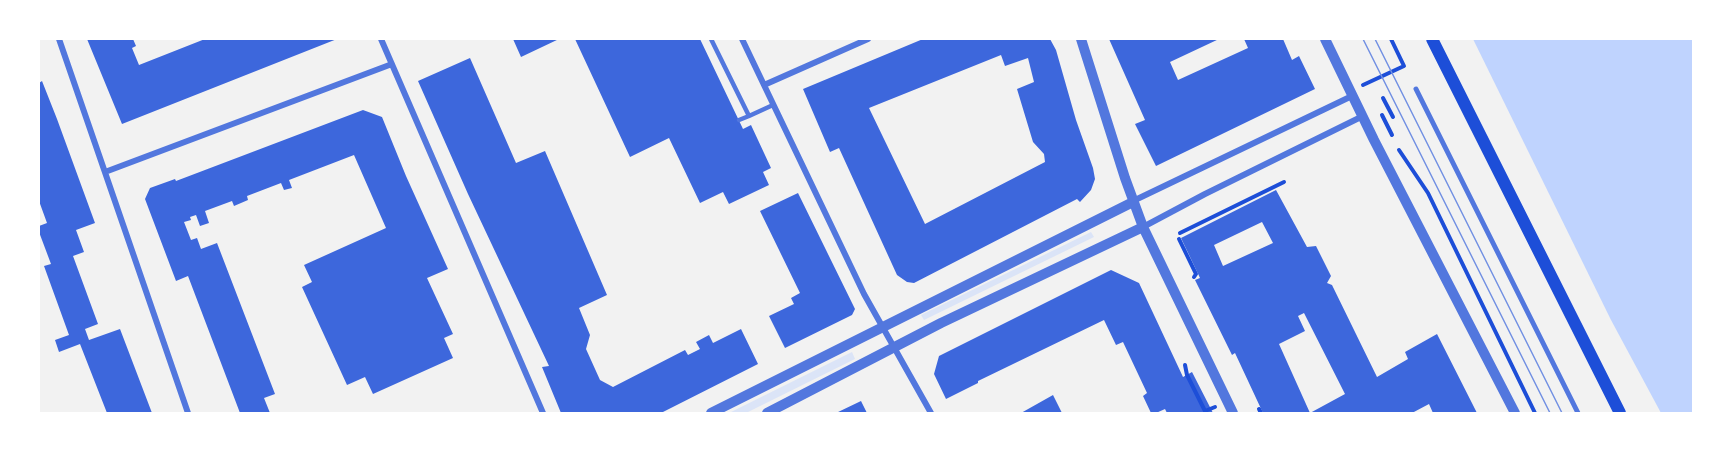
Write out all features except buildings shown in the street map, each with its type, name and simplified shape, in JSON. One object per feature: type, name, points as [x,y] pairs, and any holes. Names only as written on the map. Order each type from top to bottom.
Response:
[{"type":"main road","points":[[1432,39],[1620,413]]},
{"type":"street","points":[[59,39],[188,413]]},
{"type":"street","points":[[381,39],[543,413]]},
{"type":"street","points":[[742,39],[864,294],[931,413]]},
{"type":"street","points":[[764,85],[868,39]]},
{"type":"street","points":[[1081,39],[1143,227],[1233,413]]},
{"type":"street","points":[[1325,39],[1511,410]]},
{"type":"street","points":[[105,172],[392,64]]},
{"type":"street","points":[[1416,89],[1578,413]]},
{"type":"street","points":[[711,413],[882,326],[1352,96]]},
{"type":"street","points":[[767,413],[894,347],[1143,227],[1363,116]]},
{"type":"lane","points":[[711,39],[749,116]]},
{"type":"lane","points":[[739,120],[773,105]]},
{"type":"path","points":[[1369,89],[1366,84],[1404,66],[1390,39]]},
{"type":"path","points":[[1383,98],[1393,117]]},
{"type":"path","points":[[1378,108],[1394,139]]},
{"type":"path","points":[[1398,148],[1428,193],[1535,413]]},
{"type":"path","points":[[1180,233],[1284,182]]},
{"type":"path","points":[[1179,239],[1196,274],[1194,277]]},
{"type":"path","points":[[1185,365],[1187,375],[1205,411],[1210,409]]},
{"type":"shaded area","points":[[1091,232],[1094,237],[924,320],[921,315]]},
{"type":"shaded area","points":[[852,352],[855,359],[746,413],[729,413]]},
{"type":"water","points":[[1473,39],[1693,39],[1693,413],[1661,413],[1611,320]]},
{"type":"tram line","points":[[1363,39],[1550,413]]},
{"type":"tram line","points":[[1375,39],[1562,413]]}]
